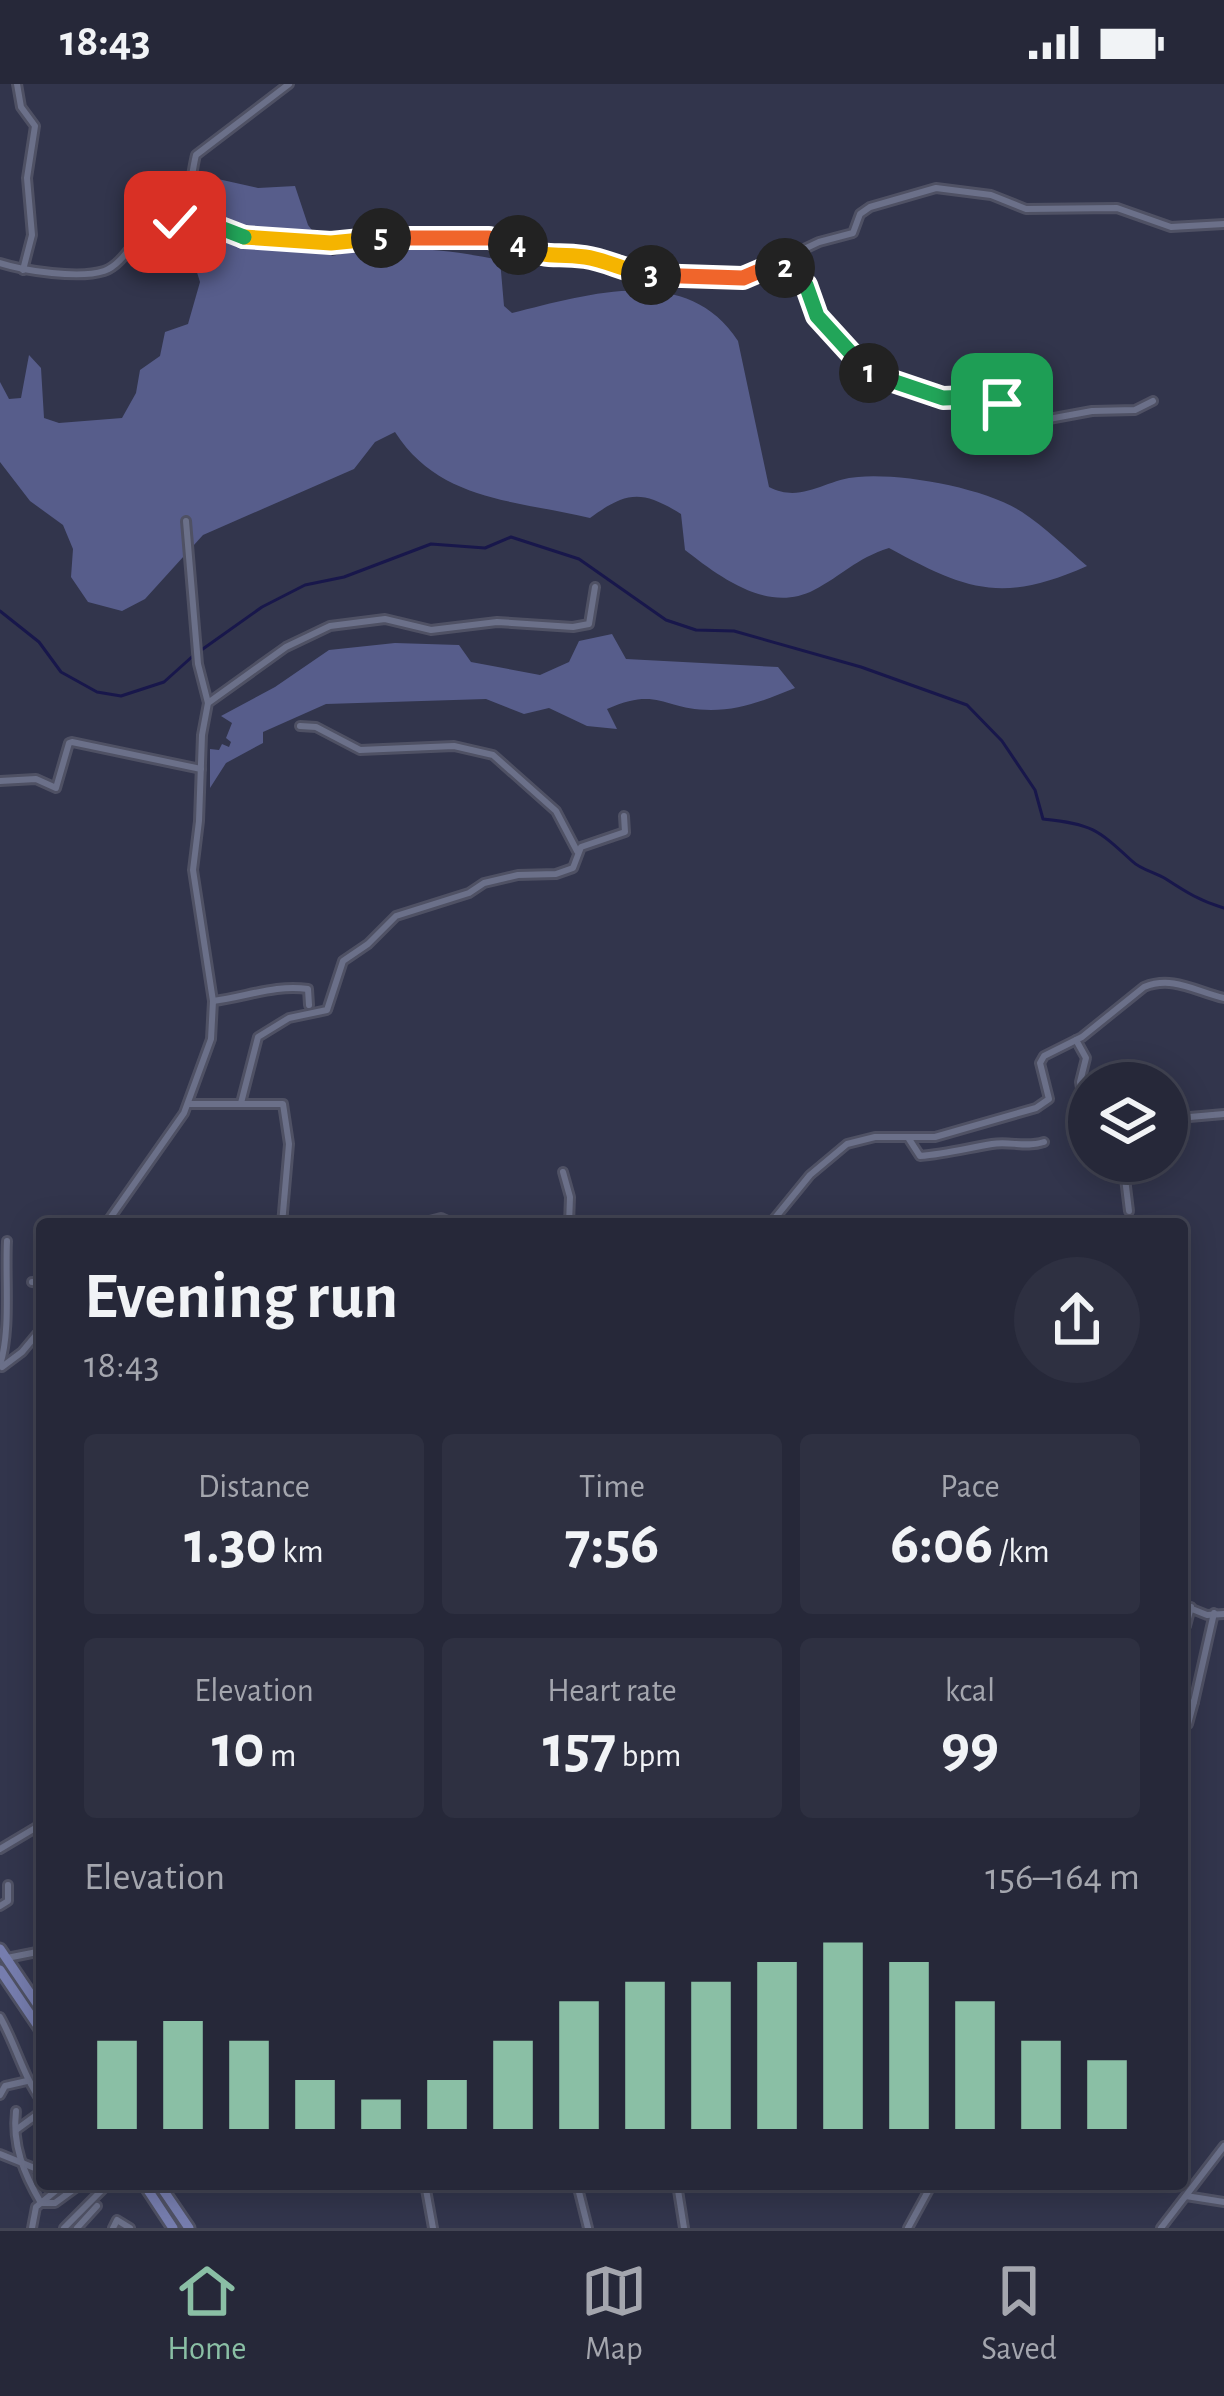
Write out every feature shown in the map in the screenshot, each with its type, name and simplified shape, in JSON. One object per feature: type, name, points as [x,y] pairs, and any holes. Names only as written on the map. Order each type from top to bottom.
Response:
[{"type":"main road","points":[[3,1953],[36,2002]]},
{"type":"main road","points":[[0,1970],[36,2023]]},
{"type":"main road","points":[[148,2190],[173,2228]]},
{"type":"main road","points":[[163,2190],[189,2228]]},
{"type":"street","points":[[16,84],[21,107],[35,126],[27,178],[32,235],[23,271]]},
{"type":"street","points":[[0,263],[23,271],[101,273],[112,268],[147,227],[181,203],[196,155],[289,84]]},
{"type":"street","points":[[147,227],[200,220],[242,236],[302,243],[489,238],[543,257],[587,257],[627,272],[743,278],[819,242],[853,233],[860,214],[870,208],[935,188],[992,195],[1026,208],[1117,208],[1171,227],[1224,224]]},
{"type":"street","points":[[778,263],[806,285],[817,316],[874,376],[943,398],[972,397],[1016,406],[1038,421],[1092,411],[1135,410],[1153,401]]},
{"type":"street","points":[[110,1218],[189,1104],[211,1039],[213,1001],[193,870],[208,704],[198,664],[186,520]]},
{"type":"street","points":[[208,704],[286,647],[330,626],[385,619],[430,630],[497,622],[574,627],[590,624],[595,587]]},
{"type":"street","points":[[241,1103],[258,1037],[290,1018],[327,1010],[343,961],[368,944],[389,920],[518,874],[556,874],[573,868],[577,851],[556,812],[493,755],[454,746],[360,751],[316,727],[300,726]]},
{"type":"street","points":[[0,781],[35,779],[56,788],[72,742],[201,769]]},
{"type":"street","points":[[577,851],[625,832],[624,816]]},
{"type":"street","points":[[775,1218],[810,1175],[847,1144],[875,1137],[935,1137],[1036,1108],[1049,1099],[1040,1063],[1043,1056],[1076,1040],[1144,987],[1156,983],[1193,986],[1224,998]]},
{"type":"street","points":[[213,1001],[284,986],[308,989],[309,1004]]},
{"type":"street","points":[[1076,1040],[1085,1062]]},
{"type":"street","points":[[189,1104],[277,1102],[286,1110],[289,1144],[283,1218]]},
{"type":"street","points":[[1188,1117],[1224,1114]]},
{"type":"street","points":[[909,1139],[920,1156],[998,1143],[1031,1146],[1044,1142]]},
{"type":"street","points":[[563,1172],[570,1196],[569,1218]]},
{"type":"street","points":[[1125,1182],[1129,1211]]},
{"type":"street","points":[[0,1366],[7,1241]]},
{"type":"street","points":[[32,1282],[36,1282]]},
{"type":"street","points":[[0,1366],[36,1335]]},
{"type":"street","points":[[32,1340],[36,1340]]},
{"type":"street","points":[[3,1347],[19,1354]]},
{"type":"street","points":[[1188,1607],[1207,1615],[1224,1614]]},
{"type":"street","points":[[1188,1724],[1189,1703],[1214,1613]]},
{"type":"street","points":[[0,1849],[36,1828]]},
{"type":"street","points":[[0,1906],[8,1901],[8,1885]]},
{"type":"street","points":[[3,1953],[36,1951]]},
{"type":"street","points":[[0,2018],[36,2099]]},
{"type":"street","points":[[0,2095],[3,2084],[27,2081]]},
{"type":"street","points":[[16,2111],[14,2133],[21,2162],[41,2203]]},
{"type":"street","points":[[14,2133],[36,2114]]},
{"type":"street","points":[[1161,2228],[1224,2146]]},
{"type":"street","points":[[0,2154],[36,2168]]},
{"type":"street","points":[[32,2228],[33,2212],[57,2190]]},
{"type":"street","points":[[41,2203],[55,2203],[73,2190]]},
{"type":"street","points":[[64,2228],[102,2190]]},
{"type":"street","points":[[426,2190],[433,2228]]},
{"type":"street","points":[[578,2190],[587,2228]]},
{"type":"street","points":[[678,2190],[684,2228]]},
{"type":"street","points":[[908,2228],[930,2190]]},
{"type":"street","points":[[1186,2196],[1224,2202]]},
{"type":"street","points":[[77,2228],[97,2206]]},
{"type":"street","points":[[113,2228],[117,2220],[130,2228]]},
{"type":"shaded area","points":[[200,175],[258,188],[295,186],[308,225],[332,256],[416,249],[500,260],[504,306],[512,313],[603,293],[664,293],[692,301],[717,316],[738,341],[769,487],[803,492],[876,476],[965,489],[1022,512],[1087,566],[1031,585],[985,587],[940,574],[889,548],[814,590],[779,598],[762,595],[729,581],[685,550],[681,514],[656,501],[625,499],[590,518],[508,501],[457,485],[434,472],[395,432],[375,442],[354,469],[203,535],[145,599],[122,611],[88,602],[71,577],[73,549],[63,525],[30,501],[0,462],[0,382],[9,399],[21,398],[29,355],[41,368],[44,418],[59,423],[122,418],[136,393],[140,370],[160,356],[165,332],[188,324],[200,282],[190,250]]},
{"type":"shaded area","points":[[612,634],[626,659],[778,667],[795,688],[722,710],[650,699],[624,702],[607,709],[617,729],[587,726],[549,708],[524,714],[486,699],[326,704],[263,732],[263,743],[226,763],[210,788],[210,749],[219,750],[222,744],[229,747],[231,742],[226,738],[232,723],[221,716],[329,650],[395,643],[459,645],[471,662],[540,675],[569,662],[579,641]]},
{"type":"waterway","points":[[200,651],[262,607],[305,585],[344,577],[431,544],[485,548],[511,537],[579,559],[666,620],[696,630],[734,631],[861,667],[967,705],[1002,741],[1035,790],[1043,819],[1093,830],[1140,867],[1224,908]]},
{"type":"waterway","points":[[0,611],[39,642],[61,672],[97,692],[121,696],[164,682],[194,655]]},
{"type":"route","points":[[175,222],[200,220],[242,236],[302,243],[489,238],[543,257],[587,257],[627,272],[671,277],[743,278],[778,263],[806,285],[817,316],[867,372],[943,398],[972,397],[1002,404]]}]
